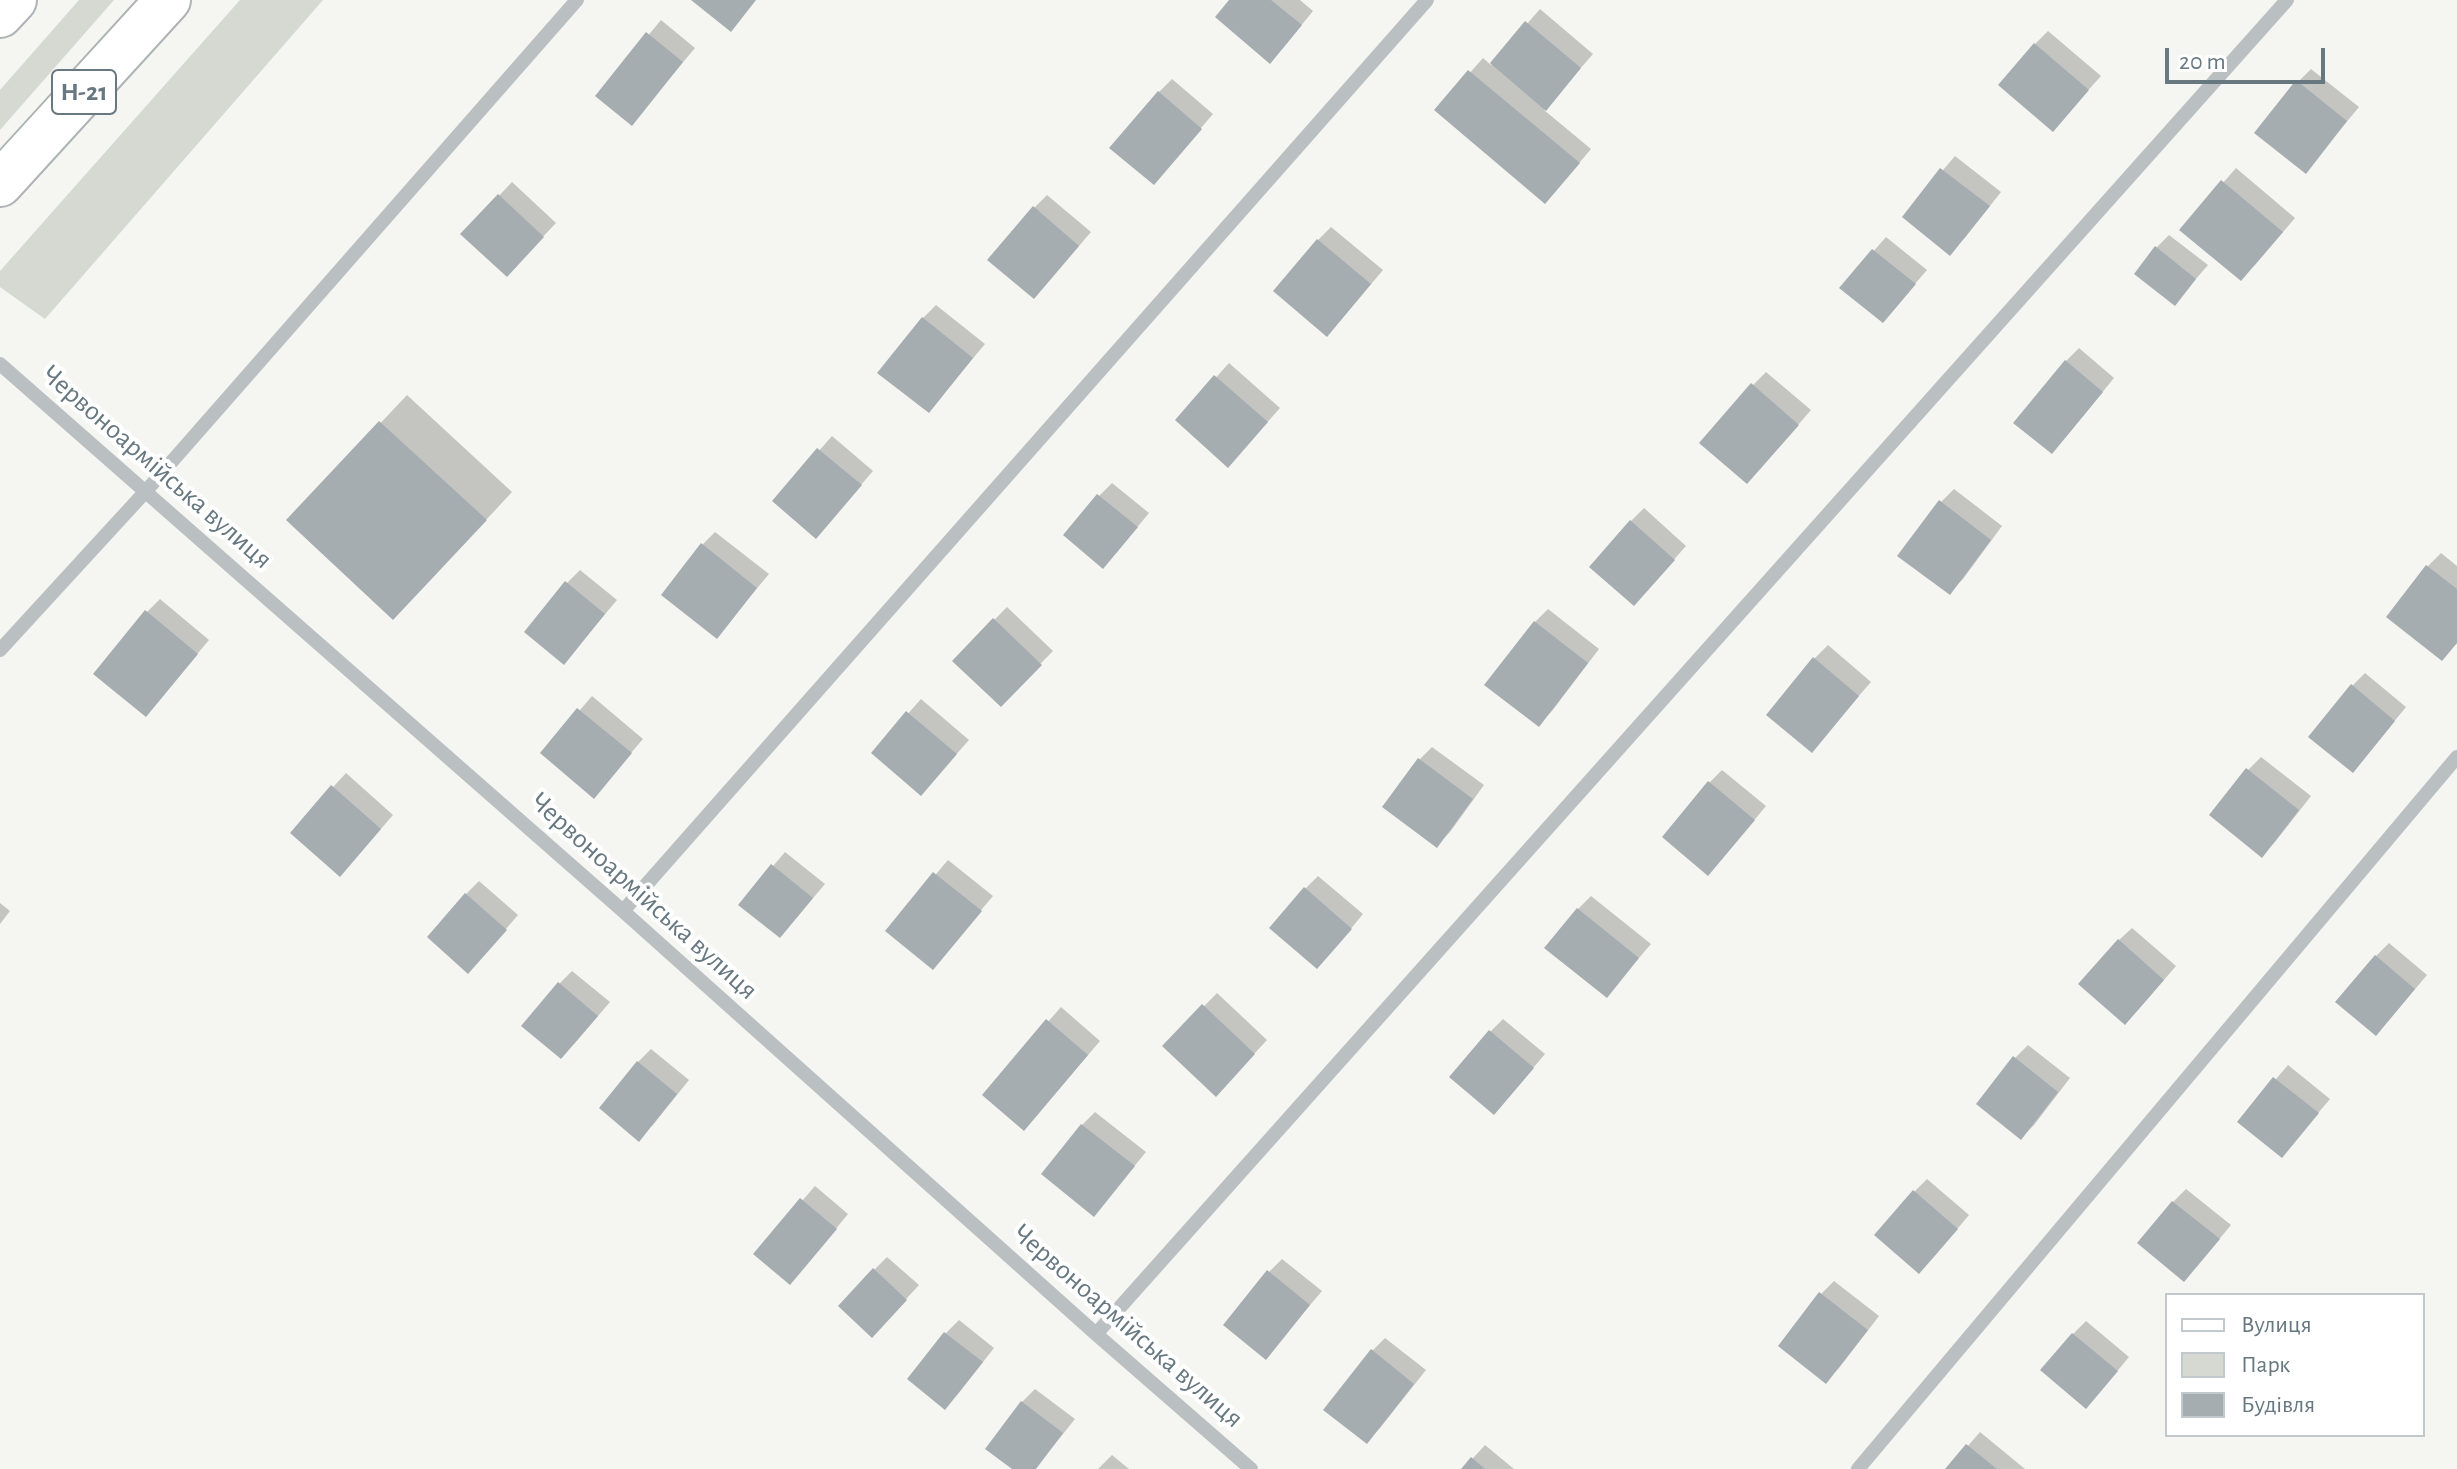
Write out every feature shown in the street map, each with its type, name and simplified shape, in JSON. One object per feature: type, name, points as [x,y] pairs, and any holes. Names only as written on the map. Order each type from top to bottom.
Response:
[{"type":"main road","points":[[0,15],[14,0]]},
{"type":"main road","name":"Н-21","points":[[0,184],[168,0]]},
{"type":"street","points":[[0,650],[146,491],[577,0]]},
{"type":"street","points":[[623,911],[1427,0]]},
{"type":"street","points":[[1096,1334],[2287,0]]},
{"type":"street","name":"Червоноармійська вулиця","points":[[0,364],[623,911],[1251,1469]]},
{"type":"street","points":[[1858,1469],[2457,757]]},
{"type":"green space","points":[[79,0],[114,0],[0,130],[0,90]]},
{"type":"green space","points":[[240,0],[323,0],[45,319],[0,287],[0,271]]},
{"type":"building","points":[[691,0],[756,0],[731,32]]},
{"type":"building","points":[[1229,0],[1271,0],[1302,25],[1270,64],[1215,17]]},
{"type":"building","points":[[1525,21],[1581,68],[1546,111],[1490,63]]},
{"type":"building","points":[[646,32],[683,62],[632,126],[595,96]]},
{"type":"building","points":[[2034,43],[2089,90],[2053,132],[1998,85]]},
{"type":"building","points":[[1468,70],[1580,163],[1545,204],[1434,110]]},
{"type":"building","points":[[2296,80],[2347,121],[2306,174],[2254,133]]},
{"type":"building","points":[[1158,91],[1202,129],[1154,185],[1109,148]]},
{"type":"building","points":[[1940,168],[1990,206],[1950,256],[1902,217]]},
{"type":"building","points":[[2221,180],[2283,232],[2241,281],[2179,230]]},
{"type":"building","points":[[498,194],[544,237],[507,277],[460,234]]},
{"type":"building","points":[[1033,206],[1079,246],[1034,299],[987,260]]},
{"type":"building","points":[[1317,239],[1371,284],[1327,337],[1273,291]]},
{"type":"building","points":[[2155,246],[2196,279],[2175,306],[2134,274]]},
{"type":"building","points":[[1872,249],[1916,284],[1883,323],[1839,288]]},
{"type":"building","points":[[922,317],[973,358],[929,413],[877,373]]},
{"type":"building","points":[[2065,360],[2103,392],[2052,454],[2013,423]]},
{"type":"building","points":[[1214,375],[1268,422],[1228,468],[1175,420]]},
{"type":"building","points":[[1751,383],[1799,425],[1747,484],[1699,443]]},
{"type":"building","points":[[379,421],[487,520],[393,620],[286,520]]},
{"type":"building","points":[[817,448],[862,485],[816,539],[772,501]]},
{"type":"building","points":[[1097,494],[1138,527],[1103,569],[1063,535]]},
{"type":"building","points":[[1939,500],[1991,540],[1950,595],[1897,556]]},
{"type":"building","points":[[1630,520],[1675,560],[1634,606],[1589,567]]},
{"type":"building","points":[[701,543],[757,588],[717,639],[661,595]]},
{"type":"building","points":[[2426,565],[2457,589],[2457,643],[2442,661],[2386,617]]},
{"type":"building","points":[[565,581],[605,614],[564,665],[524,632]]},
{"type":"building","points":[[145,610],[198,654],[146,717],[93,674]]},
{"type":"building","points":[[993,618],[1042,665],[1001,707],[952,661]]},
{"type":"building","points":[[1534,621],[1588,663],[1539,727],[1484,685]]},
{"type":"building","points":[[1813,657],[1859,696],[1812,753],[1766,715]]},
{"type":"building","points":[[2351,684],[2395,721],[2353,773],[2308,737]]},
{"type":"building","points":[[577,708],[632,753],[594,799],[540,753]]},
{"type":"building","points":[[906,711],[957,754],[921,796],[871,753]]},
{"type":"building","points":[[1418,758],[1473,799],[1437,848],[1382,807]]},
{"type":"building","points":[[2246,768],[2299,810],[2262,858],[2209,815]]},
{"type":"building","points":[[1708,781],[1755,820],[1708,876],[1662,837]]},
{"type":"building","points":[[331,785],[381,829],[340,877],[290,833]]},
{"type":"building","points":[[771,864],[813,898],[780,938],[738,905]]},
{"type":"building","points":[[933,872],[982,911],[933,970],[885,931]]},
{"type":"building","points":[[1304,887],[1352,929],[1317,969],[1269,928]]},
{"type":"building","points":[[465,893],[507,930],[468,974],[427,937]]},
{"type":"building","points":[[1577,908],[1639,958],[1607,998],[1544,948]]},
{"type":"building","points":[[2118,939],[2164,980],[2125,1025],[2078,984]]},
{"type":"building","points":[[2375,955],[2415,989],[2376,1036],[2335,1002]]},
{"type":"building","points":[[558,982],[598,1016],[561,1059],[521,1026]]},
{"type":"building","points":[[1202,1004],[1255,1054],[1216,1097],[1162,1046]]},
{"type":"building","points":[[1046,1019],[1088,1055],[1024,1131],[982,1095]]},
{"type":"building","points":[[1489,1030],[1534,1068],[1494,1115],[1449,1077]]},
{"type":"building","points":[[2013,1056],[2058,1092],[2021,1140],[1976,1104]]},
{"type":"building","points":[[637,1061],[677,1094],[639,1142],[599,1108]]},
{"type":"building","points":[[2273,1077],[2319,1113],[2282,1158],[2237,1122]]},
{"type":"building","points":[[1081,1124],[1135,1166],[1094,1217],[1041,1174]]},
{"type":"building","points":[[1913,1190],[1958,1229],[1919,1274],[1874,1235]]},
{"type":"building","points":[[800,1198],[837,1229],[790,1285],[753,1254]]},
{"type":"building","points":[[2172,1201],[2220,1239],[2184,1282],[2137,1243]]},
{"type":"building","points":[[873,1268],[907,1300],[872,1338],[838,1306]]},
{"type":"building","points":[[1267,1270],[1310,1305],[1266,1360],[1223,1325]]},
{"type":"building","points":[[1819,1292],[1868,1330],[1826,1384],[1778,1346]]},
{"type":"building","points":[[944,1332],[983,1362],[945,1410],[907,1379]]},
{"type":"building","points":[[2072,1333],[2118,1371],[2086,1409],[2040,1370]]},
{"type":"building","points":[[1371,1349],[1414,1384],[1367,1444],[1323,1410]]},
{"type":"building","points":[[1021,1401],[1063,1433],[1036,1469],[1012,1469],[985,1449]]},
{"type":"building","points":[[1966,1444],[1997,1469],[1945,1469]]},
{"type":"building","points":[[1471,1457],[1485,1469],[1461,1469]]}]
